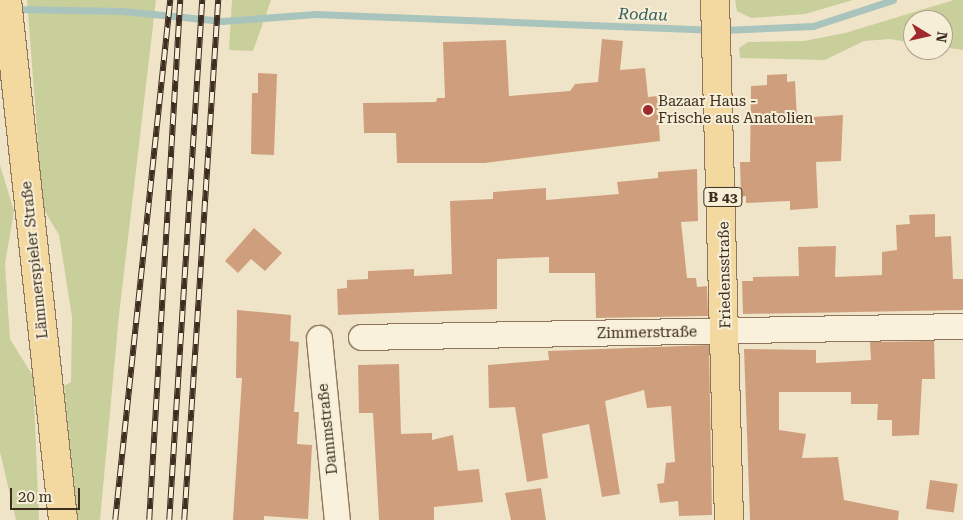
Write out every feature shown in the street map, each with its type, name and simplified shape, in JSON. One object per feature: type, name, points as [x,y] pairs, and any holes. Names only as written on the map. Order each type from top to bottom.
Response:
[{"type":"main road","name":"Lämmerspieler Straße","points":[[7,0],[63,520]]},
{"type":"main road","name":"Friedensstraße","points":[[716,6],[719,53],[730,520]]},
{"type":"street","name":"Zimmerstraße","points":[[361,337],[963,326]]},
{"type":"street","name":"Dammstraße","points":[[319,338],[337,520]]},
{"type":"green space","points":[[27,0],[156,0],[119,315],[100,520],[78,520],[64,386],[71,382],[72,317],[59,235],[43,208]]},
{"type":"green space","points":[[232,0],[271,0],[253,51],[229,50]]},
{"type":"green space","points":[[735,0],[853,0],[805,14],[751,18],[737,11]]},
{"type":"green space","points":[[954,0],[963,0],[963,50],[953,48],[953,10],[921,10]]},
{"type":"green space","points":[[903,15],[903,41],[890,39],[864,41],[825,60],[740,58],[739,48],[748,42],[804,41],[845,33]]},
{"type":"green space","points":[[0,165],[14,211],[5,264],[10,339],[33,376],[39,520],[16,520],[0,452]]},
{"type":"building","points":[[602,39],[623,41],[620,70],[645,68],[648,97],[657,96],[660,141],[485,163],[397,163],[396,133],[364,133],[363,103],[436,102],[437,98],[445,98],[443,42],[506,40],[509,96],[570,91],[575,84],[598,82]]},
{"type":"building","points":[[258,73],[277,74],[274,155],[251,154],[252,93],[258,93]]},
{"type":"building","points":[[787,74],[787,82],[795,81],[797,118],[843,115],[841,161],[816,162],[818,208],[790,210],[790,201],[746,203],[746,196],[741,197],[740,162],[750,162],[751,86],[767,85],[767,75]]},
{"type":"building","points":[[697,169],[698,221],[681,222],[687,278],[696,278],[697,287],[707,286],[708,316],[596,318],[595,273],[549,273],[549,257],[497,259],[497,309],[338,315],[337,289],[347,288],[347,280],[368,279],[368,271],[414,269],[414,276],[452,274],[450,201],[493,199],[493,192],[546,188],[546,200],[619,194],[617,182],[658,178],[658,172]]},
{"type":"building","points":[[935,214],[935,237],[951,236],[953,279],[963,279],[963,310],[743,314],[742,281],[753,281],[753,277],[799,276],[798,247],[836,246],[835,277],[882,275],[882,252],[897,250],[896,225],[910,224],[909,215]]},
{"type":"building","points":[[254,228],[282,253],[265,271],[251,259],[238,273],[225,261]]},
{"type":"building","points":[[237,310],[291,315],[290,341],[299,342],[294,412],[299,412],[297,444],[312,445],[308,519],[264,516],[264,520],[233,520],[242,378],[236,378]]},
{"type":"building","points":[[934,341],[935,379],[922,379],[919,435],[892,436],[892,420],[877,420],[878,404],[851,404],[851,392],[779,392],[779,430],[806,434],[802,458],[838,457],[844,500],[899,511],[898,520],[750,520],[744,349],[816,350],[816,363],[871,360],[870,342]]},
{"type":"building","points":[[709,345],[712,515],[679,516],[678,501],[660,503],[657,484],[664,483],[666,463],[675,462],[671,406],[647,408],[644,390],[605,401],[620,494],[602,497],[589,424],[542,434],[548,478],[527,482],[515,407],[489,408],[488,365],[549,360],[548,351]]},
{"type":"building","points":[[399,364],[401,434],[432,433],[432,440],[453,435],[458,471],[479,469],[483,502],[434,507],[434,520],[379,520],[373,413],[359,413],[358,365]]},
{"type":"building","points":[[930,480],[958,484],[954,513],[926,509]]},
{"type":"building","points":[[541,488],[546,520],[511,520],[505,493]]},
{"type":"waterway","name":"Rodau","points":[[722,30],[813,26],[893,0]]},
{"type":"waterway","name":"Rodau","points":[[13,9],[123,11],[222,21],[316,14],[711,30]]},
{"type":"railway","points":[[115,520],[170,0]]},
{"type":"railway","points":[[149,520],[180,0]]},
{"type":"railway","points":[[169,520],[202,0]]},
{"type":"railway","points":[[184,520],[218,0]]},
{"type":"place","name":"Bazaar Haus - Frische aus Anatolien","points":[[648,110]]}]
